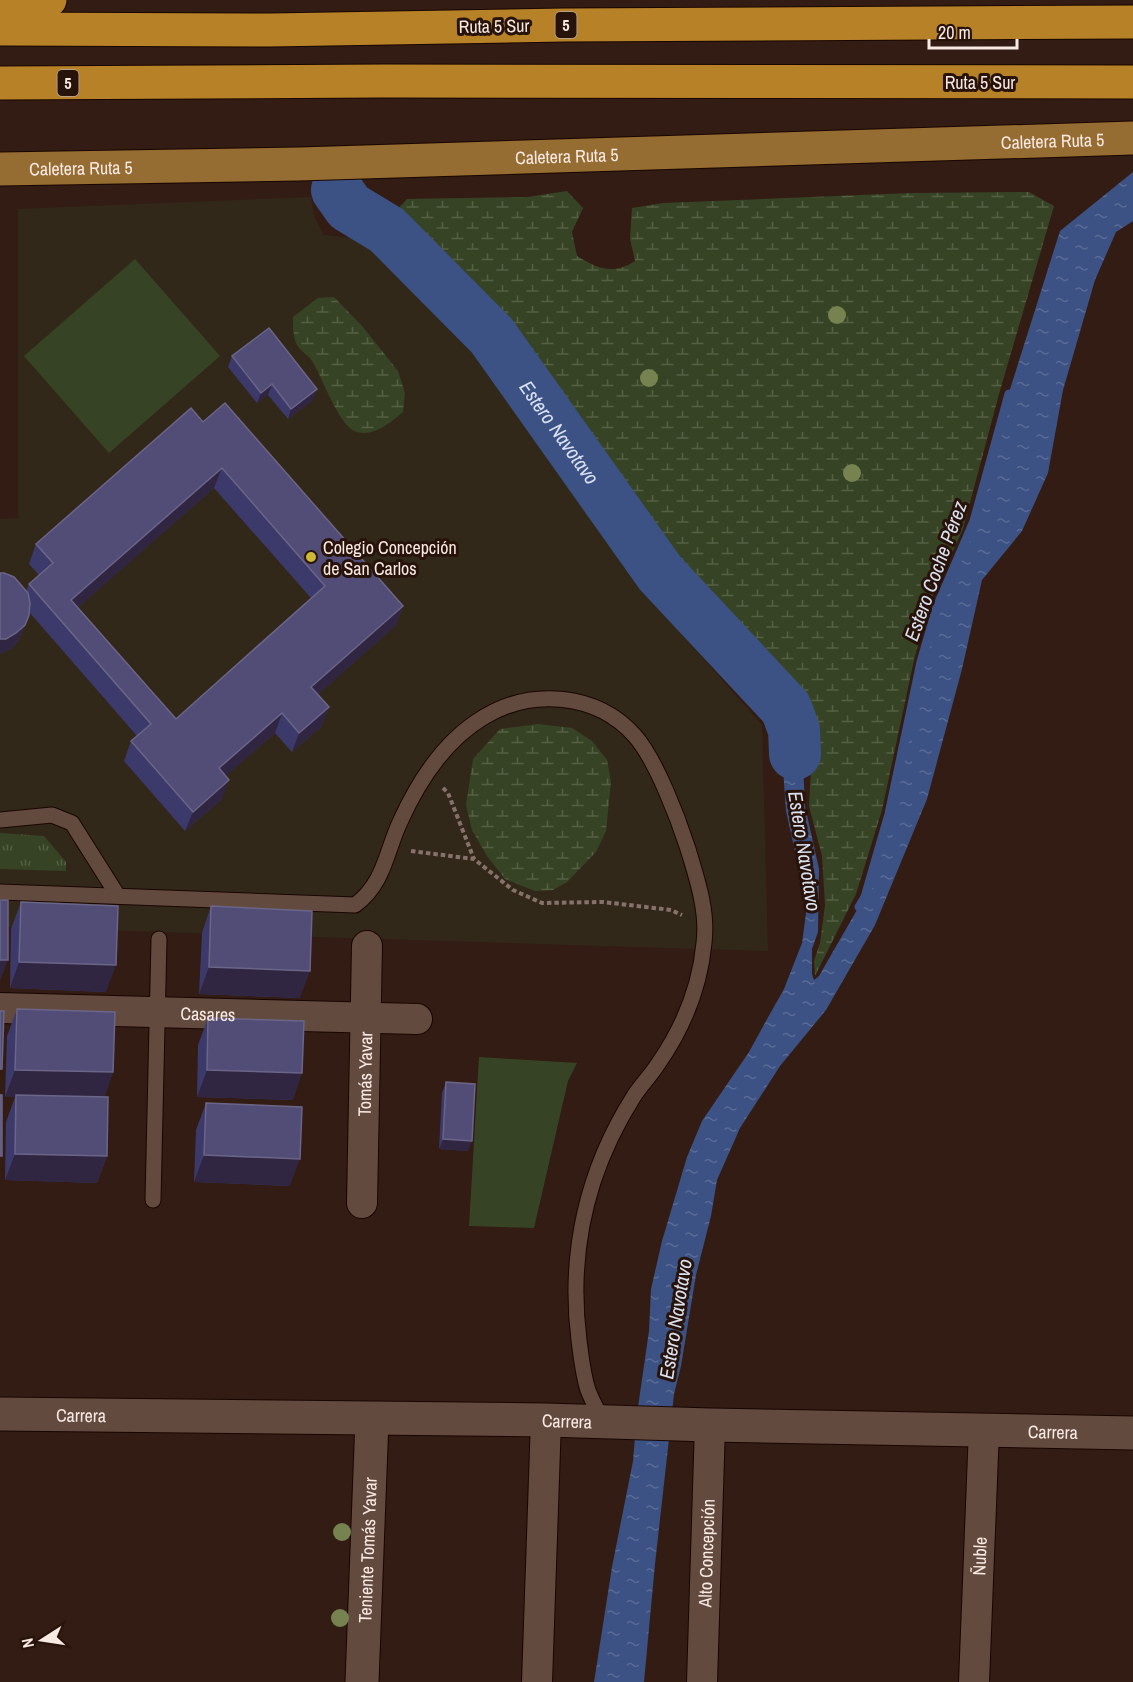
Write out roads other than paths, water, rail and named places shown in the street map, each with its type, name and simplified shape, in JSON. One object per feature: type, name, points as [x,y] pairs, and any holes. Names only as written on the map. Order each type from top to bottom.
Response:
[{"type":"highway","points":[[0,9],[50,0]]},
{"type":"highway","name":"Ruta 5 Sur","points":[[0,29],[281,30],[564,25],[1133,22]]},
{"type":"highway","name":"Ruta 5 Sur","points":[[0,83],[1133,82]]},
{"type":"main road","name":"Caletera Ruta 5","points":[[0,169],[288,164],[1133,138]]},
{"type":"street","name":"Tomás Yavar","points":[[362,1203],[367,946]]},
{"type":"street","name":"Casares","points":[[0,1008],[417,1019]]},
{"type":"street","name":"Carrera","points":[[0,1414],[546,1420],[1133,1433]]},
{"type":"street","name":"Teniente Tomás Yavar","points":[[362,1682],[372,1419]]},
{"type":"street","points":[[537,1682],[546,1420]]},
{"type":"street","name":"Alto Concepción","points":[[699,1425],[702,1682]]},
{"type":"street","name":"Ñuble","points":[[974,1682],[984,1429]]},
{"type":"lane","points":[[0,892],[355,905],[373,889],[404,814],[429,771],[445,750],[474,724],[501,708],[518,702],[555,698],[573,700],[605,712],[622,723],[648,754],[683,834],[702,897],[705,926],[702,961],[687,1011],[658,1065],[636,1093],[618,1123],[602,1155],[584,1211],[576,1260],[576,1319],[580,1355],[588,1390],[613,1422]]},
{"type":"lane","points":[[0,820],[52,815],[72,823],[118,896]]},
{"type":"lane","points":[[153,1200],[159,939]]},
{"type":"water","points":[[1133,172],[1133,221],[1116,232],[1095,280],[1063,390],[1048,473],[1022,531],[982,580],[962,669],[927,799],[875,925],[826,1010],[780,1066],[740,1128],[717,1180],[711,1216],[696,1275],[674,1394],[644,1682],[594,1682],[612,1567],[633,1461],[649,1331],[651,1289],[662,1241],[687,1157],[702,1121],[749,1052],[784,989],[802,943],[807,906],[786,811],[781,740],[771,715],[757,700],[769,690],[787,699],[798,723],[802,743],[805,806],[819,869],[818,932],[812,949],[814,980],[819,976],[865,896],[889,814],[921,661],[937,607],[974,521],[992,462],[1006,402],[1060,231]]},
{"type":"waterway","name":"Estero Navotavo","points":[[337,190],[349,207],[387,230],[492,336],[660,573],[786,708],[794,730],[795,754]]},
{"type":"waterway","name":"Estero Coche Pérez","points":[[859,907],[865,897],[889,814],[921,662],[937,607],[974,521],[1009,394]]},
{"type":"place","name":"Colegio Concepción de San Carlos","points":[[311,557]]}]
